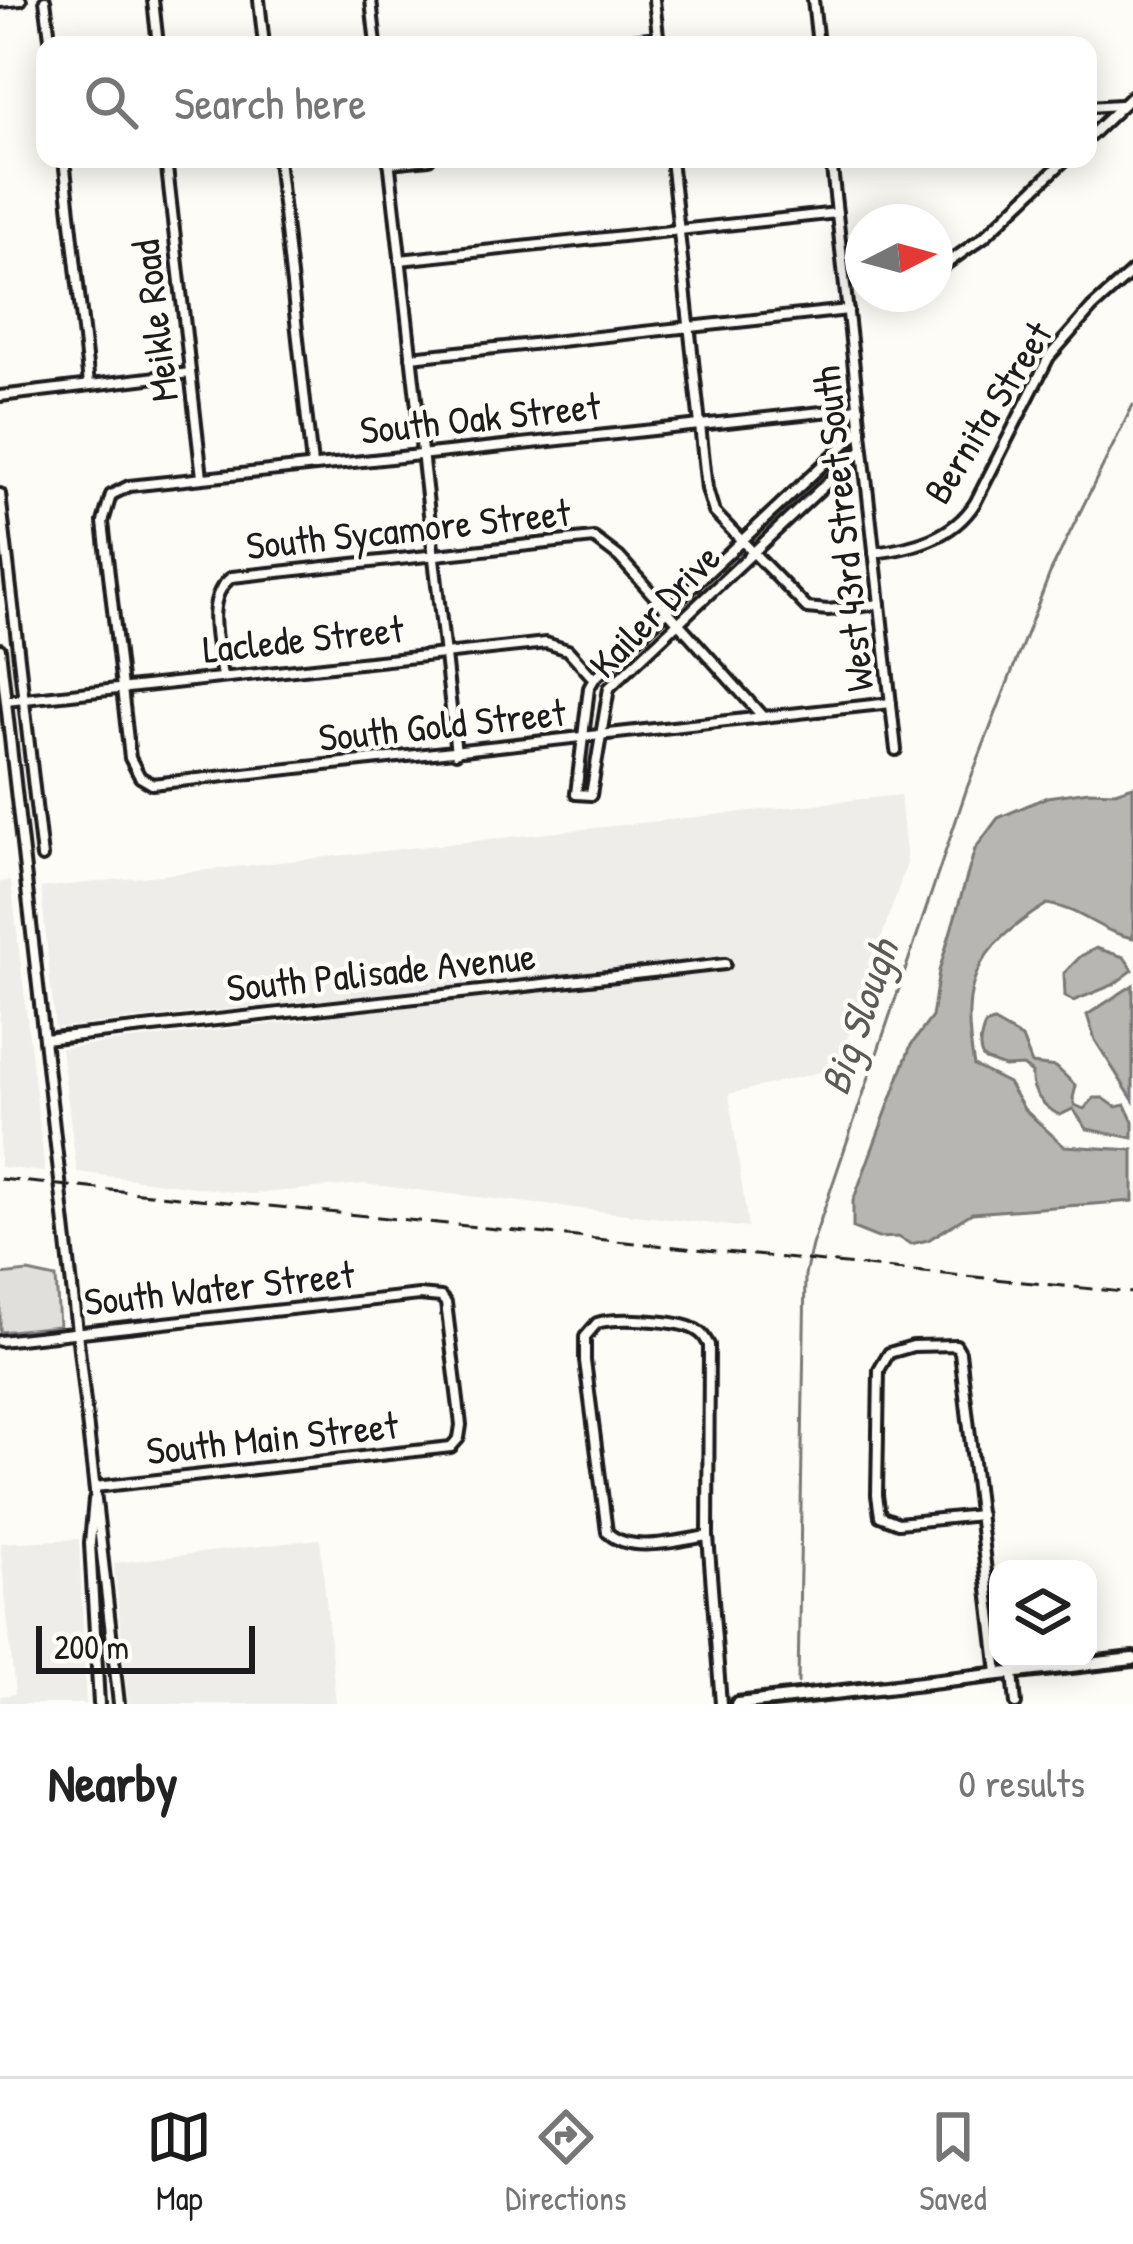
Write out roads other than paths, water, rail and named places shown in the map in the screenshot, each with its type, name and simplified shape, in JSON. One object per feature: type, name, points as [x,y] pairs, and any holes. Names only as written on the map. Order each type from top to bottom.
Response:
[{"type":"main road","points":[[736,1704],[1133,1659]]},
{"type":"street","points":[[0,2],[22,0]]},
{"type":"street","points":[[45,0],[50,36]]},
{"type":"street","points":[[153,0],[157,36]]},
{"type":"street","points":[[259,0],[263,36]]},
{"type":"street","points":[[370,0],[375,36]]},
{"type":"street","points":[[654,0],[658,36]]},
{"type":"street","points":[[813,0],[817,36]]},
{"type":"street","points":[[1097,129],[1133,95]]},
{"type":"street","points":[[1097,106],[1121,105]]},
{"type":"street","points":[[65,168],[89,384]]},
{"type":"street","name":"Meikle Road","points":[[167,168],[202,477]]},
{"type":"street","points":[[279,168],[312,465]]},
{"type":"street","points":[[390,168],[455,752]]},
{"type":"street","points":[[672,168],[709,500],[807,608],[880,604]]},
{"type":"street","name":"West 43rd Street South","points":[[832,168],[845,280]]},
{"type":"street","points":[[953,260],[984,238],[1057,168]]},
{"type":"street","points":[[400,260],[838,213]]},
{"type":"street","name":"Bernita Street","points":[[874,553],[910,547],[962,521],[1049,357],[1133,271]]},
{"type":"street","points":[[411,357],[845,310]]},
{"type":"street","name":"West 43rd Street South","points":[[848,312],[896,750]]},
{"type":"street","points":[[0,396],[190,373]]},
{"type":"street","name":"South Oak Street","points":[[122,688],[103,520],[111,496],[129,486],[859,408]]},
{"type":"street","name":"Kailer Drive","points":[[861,429],[594,679],[576,794],[591,795],[609,688],[862,450]]},
{"type":"street","points":[[0,494],[42,857]]},
{"type":"street","name":"South Sycamore Street","points":[[222,677],[214,602],[226,580],[594,538],[607,545],[764,718]]},
{"type":"street","name":"Laclede Street","points":[[6,701],[557,644],[594,679]]},
{"type":"street","points":[[0,649],[119,1704]]},
{"type":"street","name":"South Gold Street","points":[[122,688],[133,768],[144,780],[164,785],[891,704]]},
{"type":"street","name":"South Palisade Avenue","points":[[44,1039],[725,964]]},
{"type":"street","name":"South Water Street","points":[[0,1341],[419,1295],[443,1299],[461,1425],[455,1444]]},
{"type":"street","points":[[708,1536],[633,1544],[610,1536],[603,1520],[585,1337],[597,1323],[608,1319],[695,1329],[709,1345],[708,1536],[721,1704]]},
{"type":"street","points":[[980,1515],[890,1522],[877,1508],[883,1359],[913,1346],[950,1344],[960,1352],[980,1515],[998,1673]]},
{"type":"street","name":"South Main Street","points":[[95,1486],[455,1444]]},
{"type":"street","points":[[95,1486],[90,1543],[99,1704]]},
{"type":"street","points":[[1012,1672],[1016,1704]]},
{"type":"waterway","name":"Big Slough","points":[[798,1683],[805,1275],[812,1245],[967,788],[1050,573],[1133,405]]},
{"type":"railway","points":[[0,1179],[1133,1293]]}]
